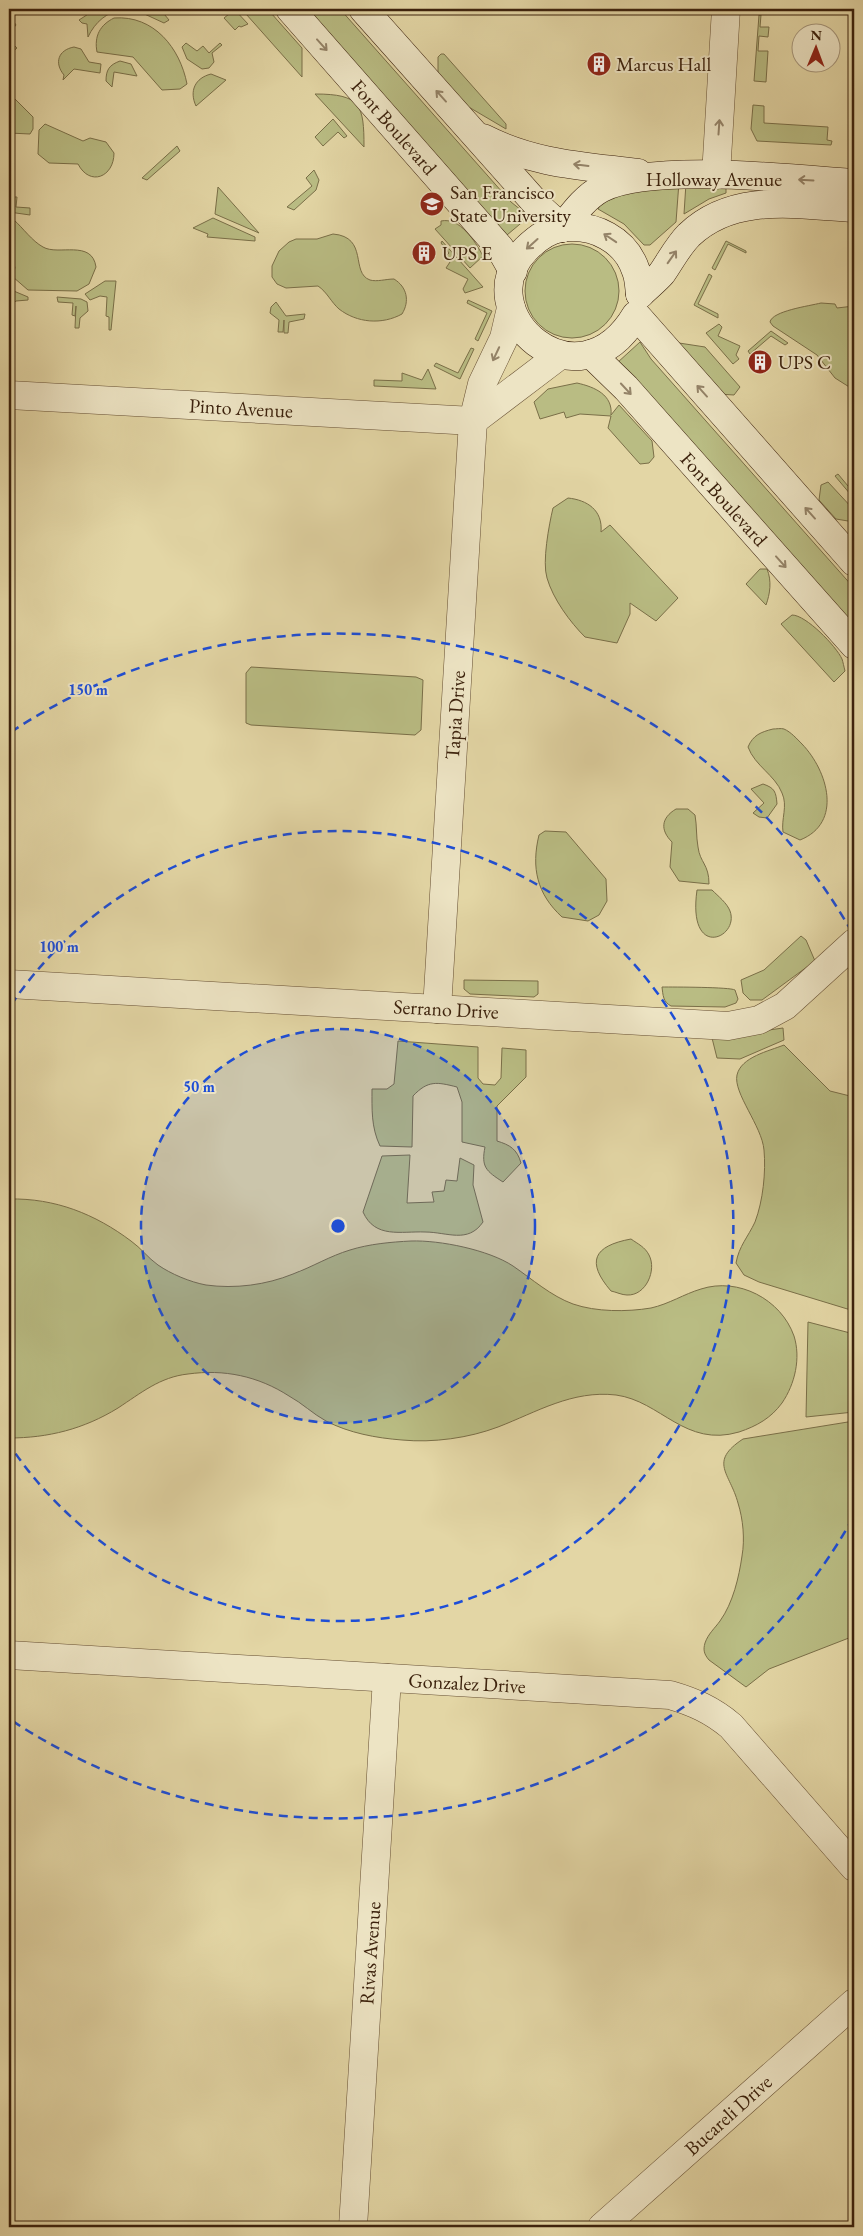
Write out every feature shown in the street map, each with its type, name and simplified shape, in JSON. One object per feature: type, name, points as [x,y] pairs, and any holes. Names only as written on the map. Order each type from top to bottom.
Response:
[{"type":"street","name":"Font Boulevard","points":[[290,9],[500,248],[513,270]]},
{"type":"street","points":[[363,9],[541,209],[562,228]]},
{"type":"street","points":[[716,176],[726,9]]},
{"type":"street","points":[[473,133],[509,151],[532,158],[664,176]]},
{"type":"street","name":"Holloway Avenue","points":[[562,228],[583,202],[602,188],[628,179],[664,176],[716,176],[854,183]]},
{"type":"street","name":"Holloway Avenue","points":[[638,304],[689,235],[712,218],[740,207],[769,204],[854,208]]},
{"type":"street","points":[[562,228],[590,228],[610,237],[627,252],[637,272],[638,304],[625,333],[610,346],[591,354],[570,357],[560,355],[532,342],[520,326],[512,308],[509,289],[513,270],[522,254],[535,240],[562,228]]},
{"type":"street","points":[[638,304],[854,562]]},
{"type":"street","name":"Tapia Drive","points":[[437,1009],[473,421],[482,384],[504,338],[512,308]]},
{"type":"street","name":"Font Boulevard","points":[[591,354],[626,388],[854,645]]},
{"type":"street","points":[[473,421],[560,355]]},
{"type":"street","name":"Pinto Avenue","points":[[9,395],[473,421]]},
{"type":"street","name":"Serrano Drive","points":[[9,984],[728,1026],[759,1020],[786,1006],[854,943]]},
{"type":"street","name":"Gonzalez Drive","points":[[9,1655],[670,1696],[695,1702],[715,1713],[731,1726],[854,1867]]},
{"type":"street","name":"Rivas Avenue","points":[[353,2227],[387,1678]]},
{"type":"street","name":"Bucareli Drive","points":[[602,2227],[854,2003]]},
{"type":"green space","points":[[96,9],[123,9],[102,18],[88,37],[87,24],[79,20]]},
{"type":"green space","points":[[139,9],[160,9],[169,20],[164,23],[138,11]]},
{"type":"green space","points":[[225,9],[234,9],[248,24],[239,26],[235,30],[224,18],[229,14]]},
{"type":"green space","points":[[305,9],[340,9],[511,202],[526,214],[526,219],[507,235]]},
{"type":"green space","points":[[259,10],[271,13],[302,48],[302,77],[246,14]]},
{"type":"green space","points":[[759,15],[761,15],[760,27],[769,27],[768,37],[759,36],[758,51],[768,51],[766,82],[754,81]]},
{"type":"green space","points":[[114,18],[128,18],[141,22],[163,36],[178,58],[187,84],[180,89],[162,90],[133,57],[97,52],[96,41],[99,32],[105,24]]},
{"type":"green space","points":[[14,22],[16,25],[11,31],[13,33],[10,35],[14,39],[11,42],[17,48],[9,55],[9,26]]},
{"type":"green space","points":[[186,43],[197,51],[203,46],[209,53],[220,43],[222,45],[212,53],[214,62],[209,68],[202,69],[187,59],[182,47]]},
{"type":"green space","points":[[74,47],[81,49],[89,62],[101,64],[100,73],[74,69],[63,80],[64,75],[59,66],[59,58],[64,51]]},
{"type":"green space","points":[[444,54],[506,124],[506,129],[467,106],[438,76],[438,57]]},
{"type":"green space","points":[[120,61],[131,64],[137,76],[114,72],[112,87],[106,81],[107,74],[113,64]]},
{"type":"green space","points":[[211,74],[226,80],[196,106],[193,90],[197,82]]},
{"type":"green space","points":[[315,94],[342,96],[357,105],[363,121],[364,147]]},
{"type":"green space","points":[[9,97],[15,99],[33,117],[33,129],[30,134],[9,133]]},
{"type":"green space","points":[[753,105],[764,106],[764,123],[828,127],[827,140],[832,141],[831,145],[757,141],[751,129]]},
{"type":"green space","points":[[333,119],[347,136],[344,138],[338,132],[323,146],[315,137]]},
{"type":"green space","points":[[45,124],[83,141],[90,138],[106,142],[114,153],[110,168],[106,173],[95,177],[83,171],[78,164],[49,163],[38,154],[39,130]]},
{"type":"green space","points":[[177,146],[180,151],[147,180],[142,178]]},
{"type":"green space","points":[[314,170],[319,180],[316,190],[294,210],[287,207],[312,186],[306,178]]},
{"type":"green space","points":[[679,182],[676,222],[650,245],[644,245],[624,224],[598,209],[602,203],[621,194]]},
{"type":"green space","points":[[13,183],[12,206],[13,197],[17,197],[16,207],[30,208],[30,215],[9,212],[9,185]]},
{"type":"green space","points":[[686,183],[726,186],[726,193],[709,199],[684,214]]},
{"type":"green space","points":[[218,187],[259,233],[215,214]]},
{"type":"green space","points":[[213,218],[255,237],[255,241],[207,237],[208,234],[193,228]]},
{"type":"green space","points":[[14,220],[31,238],[43,247],[88,253],[93,258],[96,267],[89,284],[77,291],[28,290],[13,277],[15,267],[9,259],[9,221]]},
{"type":"green space","points":[[441,221],[448,221],[461,226],[480,250],[483,256],[470,268],[435,229],[441,225]]},
{"type":"green space","points":[[333,234],[351,241],[364,276],[373,281],[394,279],[402,286],[406,295],[406,304],[402,314],[386,320],[362,320],[339,309],[318,286],[286,288],[277,284],[272,277],[272,266],[279,251],[289,242],[296,239],[317,239]]},
{"type":"green space","points":[[442,241],[483,287],[465,293],[463,289],[468,279],[446,268],[450,262],[446,256],[449,253],[441,243]]},
{"type":"green space","points":[[726,241],[746,251],[746,253],[728,244],[715,270],[712,268]]},
{"type":"green space","points":[[572,244],[590,247],[606,257],[616,273],[619,291],[616,309],[606,325],[590,335],[572,338],[554,335],[538,325],[528,309],[525,291],[528,273],[538,257],[554,247]]},
{"type":"green space","points":[[709,274],[712,276],[698,304],[718,314],[718,318],[694,305]]},
{"type":"green space","points":[[105,281],[116,281],[111,330],[109,330],[109,317],[106,316],[107,297],[100,296],[90,300],[85,294]]},
{"type":"green space","points":[[9,289],[28,297],[28,300],[16,301],[11,305],[11,312],[9,306]]},
{"type":"green space","points":[[57,297],[81,299],[87,302],[88,311],[80,318],[79,328],[75,328],[76,306],[75,316],[72,315],[73,303],[58,302]]},
{"type":"green space","points":[[468,300],[492,311],[478,341],[475,339],[487,313],[467,303]]},
{"type":"green space","points":[[276,302],[286,316],[305,314],[304,319],[289,322],[288,333],[284,333],[284,320],[283,332],[278,332],[279,320],[270,313],[271,307]]},
{"type":"green space","points":[[821,303],[835,304],[837,308],[854,306],[854,390],[835,378],[817,355],[773,326],[770,322],[772,318],[784,312]]},
{"type":"green space","points":[[719,324],[722,327],[718,336],[740,346],[736,355],[739,359],[733,364],[706,333]]},
{"type":"green space","points":[[771,331],[788,343],[785,345],[771,336],[750,354],[748,351]]},
{"type":"green space","points":[[640,342],[651,359],[854,588],[854,628],[617,363]]},
{"type":"green space","points":[[679,343],[705,347],[740,387],[734,395],[718,394],[676,347]]},
{"type":"green space","points":[[471,348],[474,349],[460,379],[434,366],[436,363],[458,373]]},
{"type":"green space","points":[[428,369],[436,389],[374,386],[374,380],[402,381],[402,373],[422,380]]},
{"type":"green space","points":[[577,383],[602,393],[609,402],[611,415],[619,405],[652,441],[654,457],[649,463],[640,464],[608,428],[611,416],[580,414],[566,418],[564,412],[540,419],[534,402],[548,389]]},
{"type":"green space","points":[[838,474],[848,486],[854,481],[854,492],[851,495],[835,476]]},
{"type":"green space","points":[[828,482],[854,510],[854,522],[836,519],[819,500],[821,485]]},
{"type":"green space","points":[[568,498],[581,501],[592,508],[599,518],[601,532],[610,525],[678,598],[656,621],[630,603],[630,614],[617,643],[585,637],[563,610],[553,594],[547,578],[545,563],[553,508]]},
{"type":"green space","points":[[760,569],[767,569],[770,578],[766,605],[746,584]]},
{"type":"green space","points":[[792,615],[798,616],[812,625],[839,653],[845,671],[834,682],[781,624]]},
{"type":"green space","points":[[251,667],[416,677],[423,680],[421,730],[415,735],[251,725],[246,723],[246,673]]},
{"type":"green space","points":[[773,729],[787,730],[802,744],[819,768],[824,782],[827,796],[822,822],[813,832],[800,840],[783,832],[784,798],[782,793],[775,781],[755,760],[748,747],[758,735]]},
{"type":"green space","points":[[763,784],[772,789],[777,800],[777,804],[767,818],[759,817],[753,813],[764,803],[751,789]]},
{"type":"green space","points":[[676,809],[688,809],[695,815],[697,843],[708,872],[709,884],[679,881],[670,867],[672,842],[665,833],[664,824],[667,816]]},
{"type":"green space","points":[[545,831],[566,832],[606,879],[607,901],[599,915],[588,921],[562,917],[547,899],[538,880],[536,869],[539,835]]},
{"type":"green space","points":[[697,890],[712,890],[729,908],[731,921],[728,929],[721,935],[714,937],[706,935],[699,927],[696,912]]},
{"type":"green space","points":[[801,936],[806,940],[815,961],[762,1000],[750,1000],[743,993],[741,980],[764,970]]},
{"type":"green space","points":[[464,980],[538,981],[538,994],[534,997],[470,994],[464,989]]},
{"type":"green space","points":[[662,987],[731,989],[735,990],[738,999],[736,1003],[725,1007],[671,1006],[665,1000]]},
{"type":"green space","points":[[783,1028],[784,1040],[740,1059],[717,1058],[712,1038]]},
{"type":"green space","points":[[398,1041],[478,1047],[478,1078],[483,1084],[495,1085],[501,1078],[502,1048],[526,1050],[526,1077],[497,1106],[497,1141],[512,1148],[521,1163],[503,1182],[492,1175],[486,1168],[484,1164],[485,1147],[462,1142],[462,1102],[457,1087],[438,1083],[423,1087],[413,1096],[412,1147],[380,1146],[372,1111],[372,1089],[387,1089],[394,1084]]},
{"type":"green space","points":[[784,1045],[830,1091],[854,1097],[854,1311],[759,1282],[744,1275],[736,1263],[739,1252],[758,1214],[765,1168],[762,1141],[739,1091],[737,1075],[744,1064],[750,1059]]},
{"type":"green space","points":[[410,1155],[407,1203],[434,1202],[432,1192],[444,1191],[446,1180],[457,1181],[460,1158],[474,1165],[473,1185],[483,1222],[477,1229],[464,1235],[390,1232],[374,1226],[368,1221],[363,1212],[382,1156]]},
{"type":"green space","points":[[9,1199],[42,1201],[89,1216],[117,1231],[163,1268],[187,1280],[206,1285],[228,1287],[261,1283],[283,1278],[335,1255],[357,1248],[380,1244],[423,1241],[450,1244],[491,1255],[513,1266],[557,1297],[592,1309],[622,1311],[651,1308],[695,1291],[715,1286],[743,1289],[769,1302],[788,1323],[796,1344],[796,1371],[787,1396],[768,1417],[746,1430],[720,1435],[703,1434],[688,1429],[632,1399],[600,1394],[570,1399],[487,1431],[463,1437],[426,1441],[392,1439],[344,1429],[321,1418],[294,1399],[265,1383],[228,1373],[201,1373],[168,1378],[151,1386],[118,1408],[79,1427],[52,1434],[9,1438]]},
{"type":"green space","points":[[631,1239],[647,1252],[652,1268],[648,1281],[640,1291],[625,1295],[611,1291],[598,1272],[596,1264],[597,1257],[601,1251],[608,1246]]},
{"type":"green space","points":[[808,1322],[854,1334],[854,1412],[806,1417]]},
{"type":"green space","points":[[854,1421],[854,1636],[769,1669],[746,1687],[709,1660],[704,1650],[708,1637],[725,1614],[732,1598],[743,1549],[740,1509],[724,1468],[726,1454],[743,1439]]},
{"type":"place","name":"Marcus Hall","points":[[599,64]]},
{"type":"place","name":"San Francisco State University","points":[[432,204]]},
{"type":"place","name":"UPS E","points":[[424,253]]},
{"type":"place","name":"UPS C","points":[[760,362]]}]
